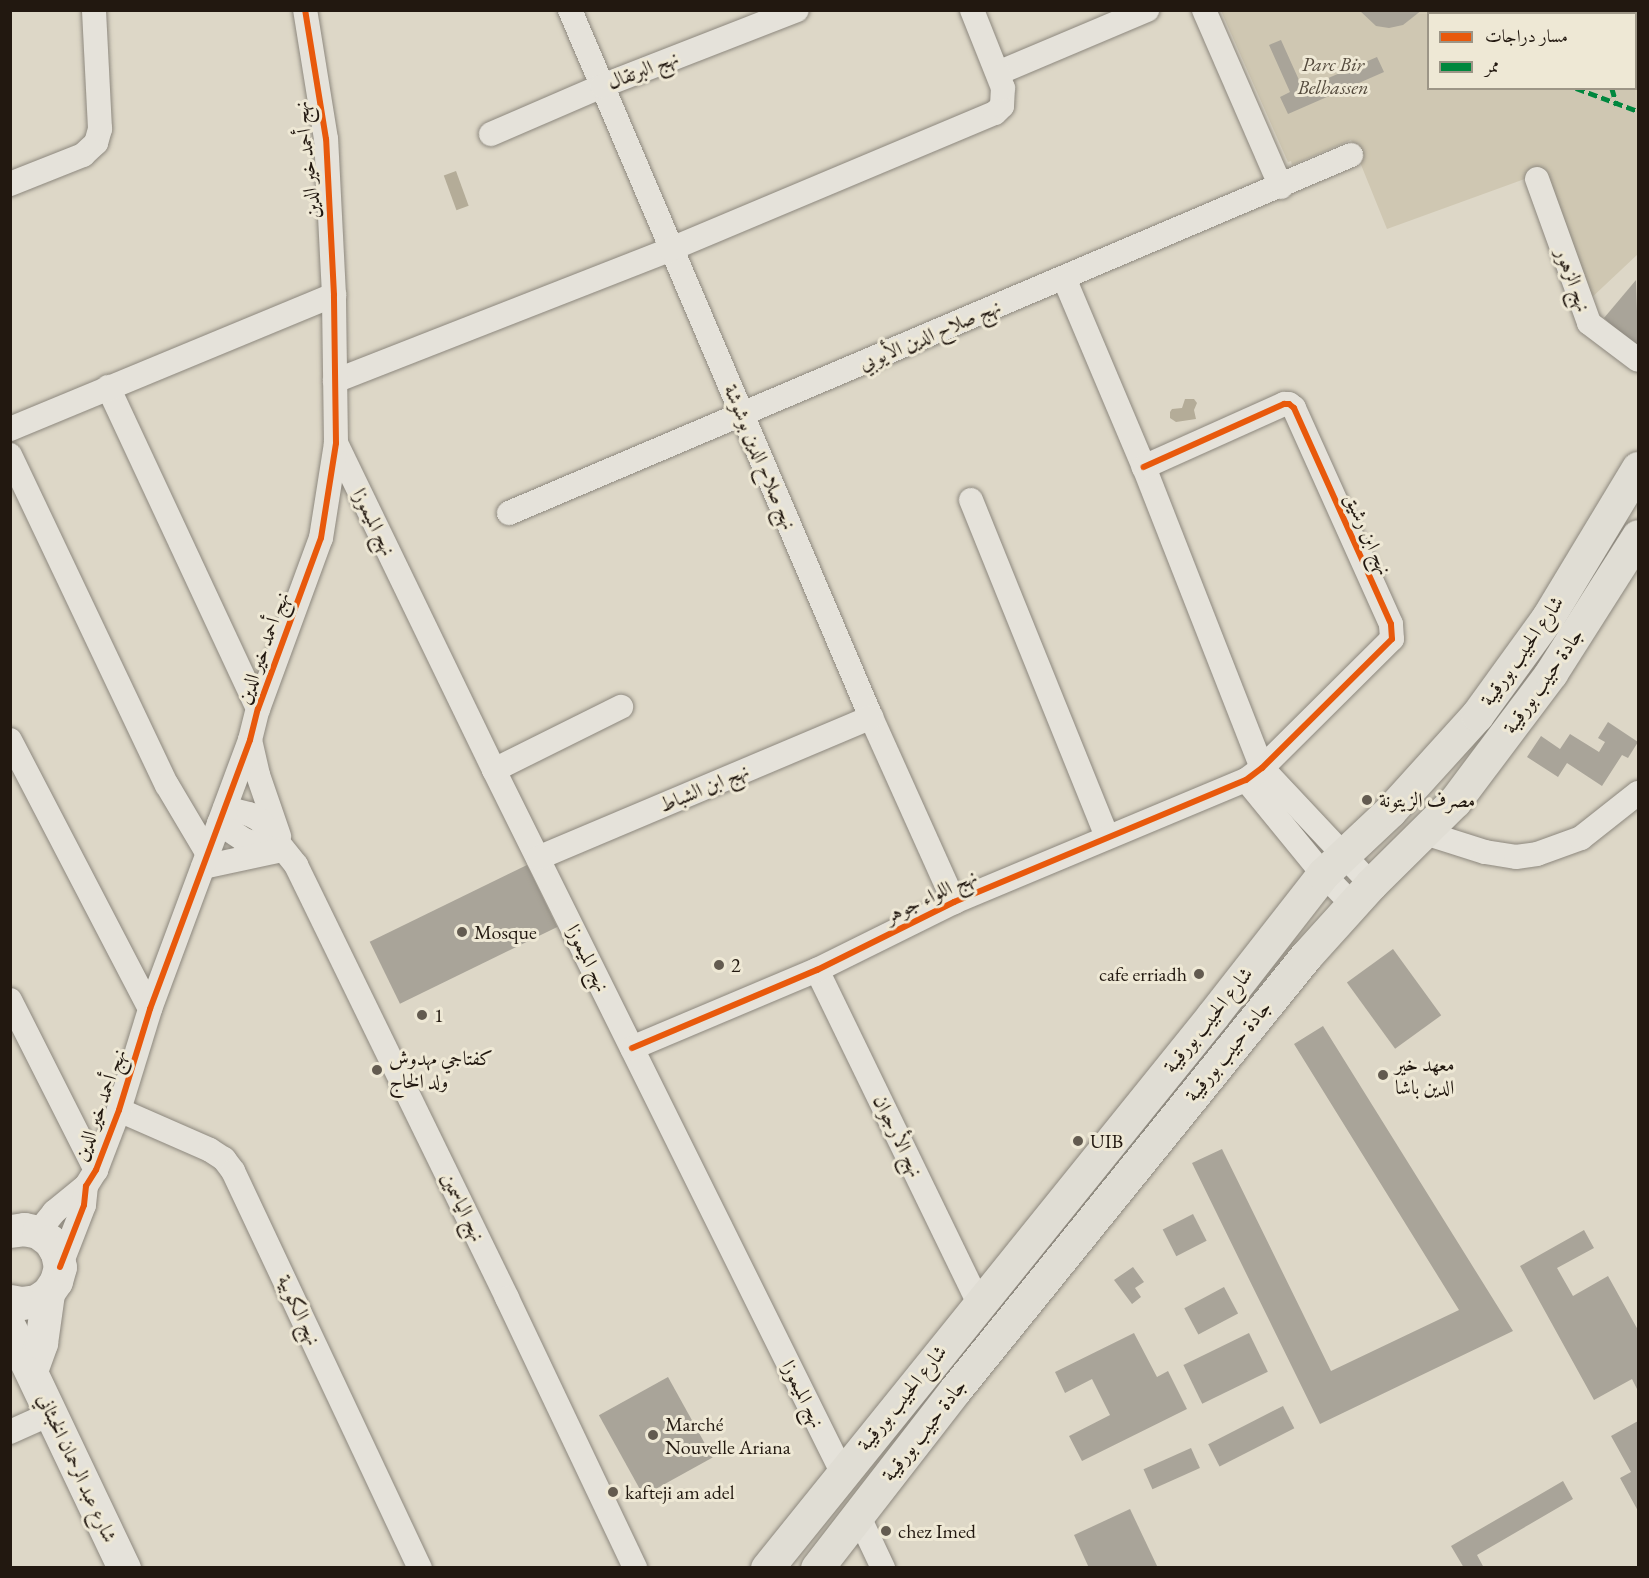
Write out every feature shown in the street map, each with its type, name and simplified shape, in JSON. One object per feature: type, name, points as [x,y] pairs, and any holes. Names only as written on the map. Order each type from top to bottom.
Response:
[{"type":"main road","name":"شارع الحبيب بورقيبة","points":[[767,1568],[1333,865],[1390,811],[1477,715],[1548,616],[1638,468]]},
{"type":"main road","name":"جادة حبيب بورقيبة","points":[[817,1568],[955,1389],[1206,1076],[1361,894],[1455,801],[1538,691],[1638,536]]},
{"type":"main road","points":[[10,1301],[21,1303],[36,1301],[54,1280],[57,1253],[50,1240],[24,1232]]},
{"type":"main road","name":"شارع عبد الرحمان الخبثاني","points":[[21,1373],[41,1343],[54,1280]]},
{"type":"main road","name":"شارع عبد الرحمان الخبثاني","points":[[10,1328],[22,1355],[21,1373],[50,1414],[124,1568]]},
{"type":"street","points":[[10,184],[84,155],[96,143],[100,129],[94,10]]},
{"type":"street","name":"نهج صلاح الدين بوشوشة","points":[[570,10],[871,717],[954,902]]},
{"type":"street","name":"نهج البرتقال","points":[[491,134],[602,86],[797,10]]},
{"type":"street","points":[[335,381],[671,249],[995,113],[1002,106],[1004,98],[998,73],[972,10]]},
{"type":"street","points":[[998,73],[1147,10]]},
{"type":"street","points":[[1204,10],[1281,187]]},
{"type":"street","name":"نهج أحمد خير الدين","points":[[54,1280],[78,1224],[91,1178],[119,1110],[150,1009],[250,740],[258,709],[321,538],[336,443],[334,295],[326,140],[312,13]]},
{"type":"street","name":"نهج صلاح الدين الأيوبي","points":[[510,513],[1281,187],[1351,155]]},
{"type":"street","name":"نهج الزهور","points":[[1537,179],[1589,323],[1638,360]]},
{"type":"street","points":[[1064,278],[1144,467],[1254,774],[1361,894]]},
{"type":"street","points":[[10,429],[334,295]]},
{"type":"street","points":[[108,387],[258,709]]},
{"type":"street","name":"نهج ابن رشيق","points":[[1144,467],[1284,404],[1289,404],[1294,408],[1391,624],[1392,639],[1254,774]]},
{"type":"street","name":"نهج الميموزا","points":[[336,443],[494,770],[842,1472]]},
{"type":"street","points":[[10,455],[205,860],[282,850]]},
{"type":"street","points":[[971,500],[1107,837]]},
{"type":"street","points":[[494,770],[621,707]]},
{"type":"street","name":"نهج ابن الشباط","points":[[538,858],[871,717]]},
{"type":"street","points":[[10,740],[150,1009]]},
{"type":"street","points":[[250,740],[282,850]]},
{"type":"street","name":"نهج اللواء جوهر","points":[[632,1048],[817,970],[954,902],[1254,774]]},
{"type":"street","points":[[1422,832],[1485,852],[1516,857],[1537,854],[1581,838],[1638,793]]},
{"type":"street","points":[[222,815],[244,840],[282,850]]},
{"type":"street","name":"نهج الياسمين","points":[[282,850],[300,874],[635,1568]]},
{"type":"street","name":"نهج الأرجوان","points":[[817,970],[980,1303]]},
{"type":"street","points":[[10,1000],[91,1178],[54,1212],[24,1232]]},
{"type":"street","name":"نهج الكوبية","points":[[119,1110],[210,1150],[224,1159],[233,1171],[420,1568]]},
{"type":"street","points":[[10,1432],[50,1414]]},
{"type":"street","points":[[858,1515],[883,1568]]},
{"type":"green space","name":"Parc Bir Belhassen","points":[[1221,11],[1638,11],[1638,254],[1588,301],[1536,175],[1387,229],[1351,140],[1292,165],[1291,161],[1288,162]]},
{"type":"shaded area","points":[[456,171],[469,206],[456,210],[444,175]]},
{"type":"shaded area","points":[[1185,399],[1194,399],[1197,403],[1194,410],[1196,419],[1176,422],[1170,418],[1170,412],[1172,409],[1182,408]]},
{"type":"building","points":[[1359,10],[1422,10],[1403,25],[1389,28],[1376,26]]},
{"type":"building","points":[[1281,40],[1303,89],[1377,57],[1384,72],[1288,114],[1280,97],[1290,92],[1269,45]]},
{"type":"building","points":[[1636,280],[1638,343],[1634,347],[1604,318]]},
{"type":"building","points":[[1608,722],[1638,742],[1628,758],[1622,755],[1602,786],[1567,763],[1558,777],[1527,757],[1541,736],[1560,749],[1570,734],[1599,752],[1605,742],[1598,738]]},
{"type":"building","name":"Mosque","points":[[527,865],[557,927],[400,1004],[370,942]]},
{"type":"building","points":[[1393,949],[1441,1015],[1395,1049],[1347,983]]},
{"type":"building","points":[[1323,1026],[1513,1331],[1320,1424],[1192,1163],[1222,1149],[1331,1371],[1459,1310],[1294,1044]]},
{"type":"building","points":[[1193,1214],[1207,1241],[1176,1256],[1163,1229]]},
{"type":"building","points":[[1584,1230],[1594,1248],[1557,1268],[1573,1296],[1608,1276],[1638,1330],[1638,1391],[1632,1379],[1594,1400],[1520,1266]]},
{"type":"building","points":[[1133,1267],[1144,1282],[1135,1288],[1141,1297],[1132,1304],[1114,1280]]},
{"type":"building","points":[[1224,1287],[1238,1313],[1198,1335],[1184,1308]]},
{"type":"building","points":[[1134,1333],[1157,1377],[1168,1371],[1187,1409],[1082,1461],[1069,1436],[1110,1415],[1092,1379],[1065,1393],[1055,1372]]},
{"type":"building","points":[[1249,1333],[1268,1372],[1202,1404],[1183,1365]]},
{"type":"building","name":"Marché Nouvelle Ariana","points":[[668,1377],[713,1457],[644,1496],[599,1415]]},
{"type":"building","points":[[1283,1406],[1294,1428],[1220,1466],[1208,1444]]},
{"type":"building","points":[[1638,1421],[1638,1511],[1620,1478],[1631,1472],[1611,1436]]},
{"type":"building","points":[[1191,1448],[1200,1468],[1152,1489],[1143,1469]]},
{"type":"building","points":[[1563,1481],[1573,1499],[1477,1555],[1484,1568],[1464,1568],[1451,1546]]},
{"type":"building","points":[[1130,1509],[1158,1568],[1089,1568],[1074,1535]]},
{"type":"marked path","points":[[1581,90],[1638,111]]},
{"type":"marked path","points":[[1613,90],[1617,105]]},
{"type":"cycle path","points":[[60,1267],[84,1205],[86,1186],[96,1170],[119,1110],[150,1009],[250,740],[258,709],[321,538],[336,443],[334,295],[326,139],[305,10]]},
{"type":"cycle path","points":[[632,1048],[817,970],[954,902],[1246,780],[1262,768],[1392,639],[1391,624],[1294,408],[1289,404],[1284,404],[1144,467]]},
{"type":"place","name":"مصرف الزيتونة","points":[[1367,800]]},
{"type":"place","name":"Mosque","points":[[462,932]]},
{"type":"place","name":"2","points":[[719,965]]},
{"type":"place","name":"cafe erriadh","points":[[1199,974]]},
{"type":"place","name":"1","points":[[422,1015]]},
{"type":"place","name":"كفتاجي مهدوش ولد الخاج","points":[[377,1070]]},
{"type":"place","name":"معهد خير الدين باشا","points":[[1383,1075]]},
{"type":"place","name":"UIB","points":[[1078,1141]]},
{"type":"place","name":"Marché Nouvelle Ariana","points":[[653,1435]]},
{"type":"place","name":"kafteji am adel","points":[[613,1492]]},
{"type":"place","name":"chez Imed","points":[[886,1531]]}]
